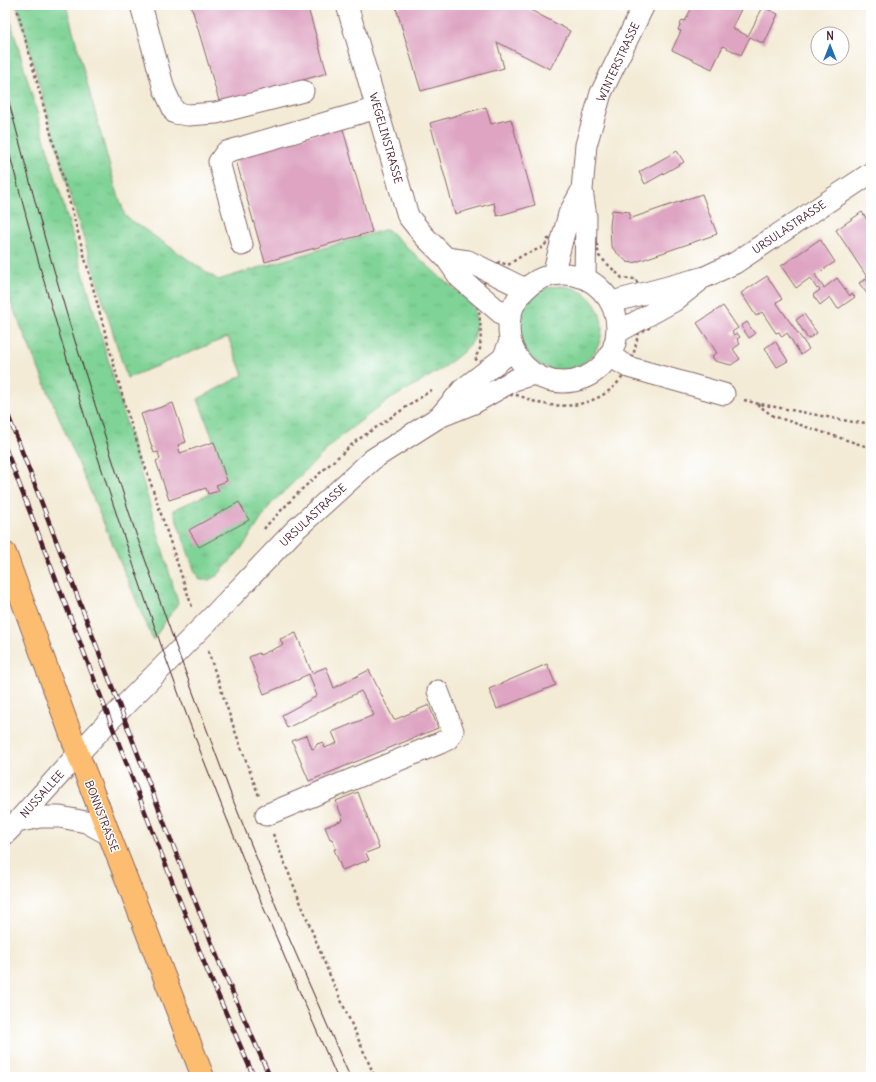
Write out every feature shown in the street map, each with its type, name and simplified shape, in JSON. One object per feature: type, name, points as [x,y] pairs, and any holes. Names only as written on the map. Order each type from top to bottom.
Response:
[{"type":"main road","name":"BONNSTRASSE","points":[[5,553],[108,834],[203,1077]]},
{"type":"street","points":[[141,5],[164,89],[175,113],[188,115],[216,113],[303,91]]},
{"type":"street","name":"WEGELINSTRASSE","points":[[348,5],[408,216],[424,236],[446,258],[460,278],[509,320]]},
{"type":"street","name":"WINTERSTRASSE","points":[[585,278],[586,217],[582,190],[586,145],[601,94],[644,5]]},
{"type":"street","points":[[242,245],[219,162],[226,152],[377,108]]},
{"type":"street","name":"URSULASTRASSE","points":[[612,302],[705,277],[735,263],[871,173]]},
{"type":"street","name":"WINTERSTRASSE","points":[[553,274],[569,214],[582,190]]},
{"type":"street","points":[[446,258],[468,261],[525,289]]},
{"type":"street","points":[[570,273],[585,278],[600,288],[612,302],[617,317],[618,332],[615,344],[610,356],[598,370],[584,378],[567,382],[550,381],[534,374],[519,360],[515,354],[510,342],[509,331],[509,320],[514,303],[525,289],[538,279],[553,274],[570,273]]},
{"type":"street","name":"URSULASTRASSE","points":[[618,332],[674,301],[705,277]]},
{"type":"street","name":"URSULASTRASSE","points":[[440,417],[463,389],[503,358],[510,342]]},
{"type":"street","points":[[610,356],[628,367],[724,394]]},
{"type":"street","name":"URSULASTRASSE","points":[[78,754],[295,530],[374,459],[440,417],[474,403],[514,380],[534,374]]},
{"type":"street","points":[[269,823],[448,739],[452,731],[438,691]]},
{"type":"street","name":"NUSSALLEE","points":[[11,828],[78,754]]},
{"type":"street","points":[[11,828],[40,817],[60,817],[86,822],[108,834]]},
{"type":"path","points":[[16,5],[126,409],[235,731],[269,823],[328,971],[375,1077]]},
{"type":"path","points":[[548,239],[562,241],[585,245],[597,245],[599,256],[622,278],[636,279],[649,328],[638,334],[633,356],[621,380],[611,390],[597,398],[580,405],[561,405],[543,404],[514,394],[506,397],[475,358],[480,349],[481,332],[479,310],[473,299],[499,262],[508,265],[523,255],[544,248],[548,239]]},
{"type":"path","points":[[724,394],[754,403],[853,422],[871,423]]},
{"type":"path","points":[[754,403],[772,416],[871,448]]},
{"type":"green space","points":[[5,5],[178,603],[153,640],[5,289]]},
{"type":"green space","points":[[17,5],[66,5],[114,182],[125,216],[218,280],[387,229],[440,277],[467,299],[475,309],[476,324],[474,339],[464,351],[442,369],[384,403],[341,436],[271,504],[245,544],[218,575],[209,580],[200,580],[195,572],[173,510],[218,491],[216,485],[227,481],[198,399],[243,375],[228,337],[127,378],[70,194]]},
{"type":"green space","points":[[560,286],[576,289],[590,298],[599,312],[602,328],[599,344],[590,358],[576,367],[560,370],[544,367],[530,358],[521,344],[518,328],[521,312],[530,298],[544,289]]},
{"type":"building","points":[[191,5],[307,5],[327,73],[220,104]]},
{"type":"building","points":[[406,5],[521,5],[570,31],[550,69],[497,42],[504,68],[421,91],[396,8]]},
{"type":"building","points":[[693,5],[743,5],[732,28],[748,36],[763,7],[778,14],[764,44],[750,37],[741,55],[723,46],[712,69],[672,50],[681,31],[678,30],[682,20],[685,21]]},
{"type":"building","points":[[486,107],[491,124],[511,119],[535,205],[497,216],[494,203],[455,214],[430,123]]},
{"type":"building","points":[[342,126],[372,232],[265,262],[235,157]]},
{"type":"building","points":[[677,151],[684,162],[645,184],[639,172]]},
{"type":"building","points":[[702,194],[717,234],[633,263],[627,262],[611,246],[610,226],[612,210],[630,212],[629,219]]},
{"type":"building","points":[[862,212],[871,226],[871,279],[869,276],[867,277],[836,230]]},
{"type":"building","points":[[820,239],[835,262],[815,275],[824,288],[837,278],[850,296],[852,294],[855,297],[838,309],[830,297],[820,305],[813,295],[820,290],[818,288],[817,289],[810,278],[796,288],[781,266]]},
{"type":"building","points":[[767,276],[782,299],[776,302],[809,349],[801,355],[787,333],[782,337],[779,332],[776,333],[762,312],[756,316],[741,293]]},
{"type":"building","points":[[866,279],[871,287],[871,294],[868,295],[859,283]]},
{"type":"building","points":[[723,306],[738,328],[732,332],[734,335],[737,333],[740,337],[737,339],[740,344],[733,349],[740,359],[731,365],[715,361],[712,356],[717,353],[697,323]]},
{"type":"building","points":[[804,314],[817,333],[808,339],[796,320]]},
{"type":"building","points":[[747,322],[755,334],[749,338],[741,326]]},
{"type":"building","points":[[775,341],[788,361],[777,367],[765,348]]},
{"type":"building","points":[[173,403],[186,442],[178,445],[180,453],[214,442],[227,481],[216,485],[219,491],[208,494],[206,488],[169,500],[156,461],[160,459],[158,452],[154,453],[141,414]]},
{"type":"building","points":[[239,502],[249,520],[199,547],[189,530]]},
{"type":"building","points":[[296,633],[312,673],[326,667],[334,688],[369,670],[394,720],[429,705],[438,728],[309,781],[292,741],[307,735],[312,749],[315,748],[317,744],[323,742],[325,748],[337,743],[332,732],[374,715],[361,691],[287,728],[282,715],[317,696],[309,674],[264,694],[249,657],[259,653],[260,655],[283,645],[280,639]]},
{"type":"building","points":[[547,664],[556,685],[497,709],[489,689]]},
{"type":"building","points":[[358,792],[379,848],[366,853],[369,860],[342,870],[334,849],[336,849],[325,827],[343,820],[336,801]]},
{"type":"tram line","points":[[5,87],[45,239],[69,322],[135,531],[233,800],[289,938],[350,1077]]},
{"type":"tram line","points":[[5,137],[43,279],[69,366],[107,486],[161,645],[223,809],[290,970],[337,1077]]},
{"type":"railway","points":[[5,407],[165,825],[220,964],[270,1077]]},
{"type":"railway","points":[[5,447],[207,970],[254,1077]]}]
